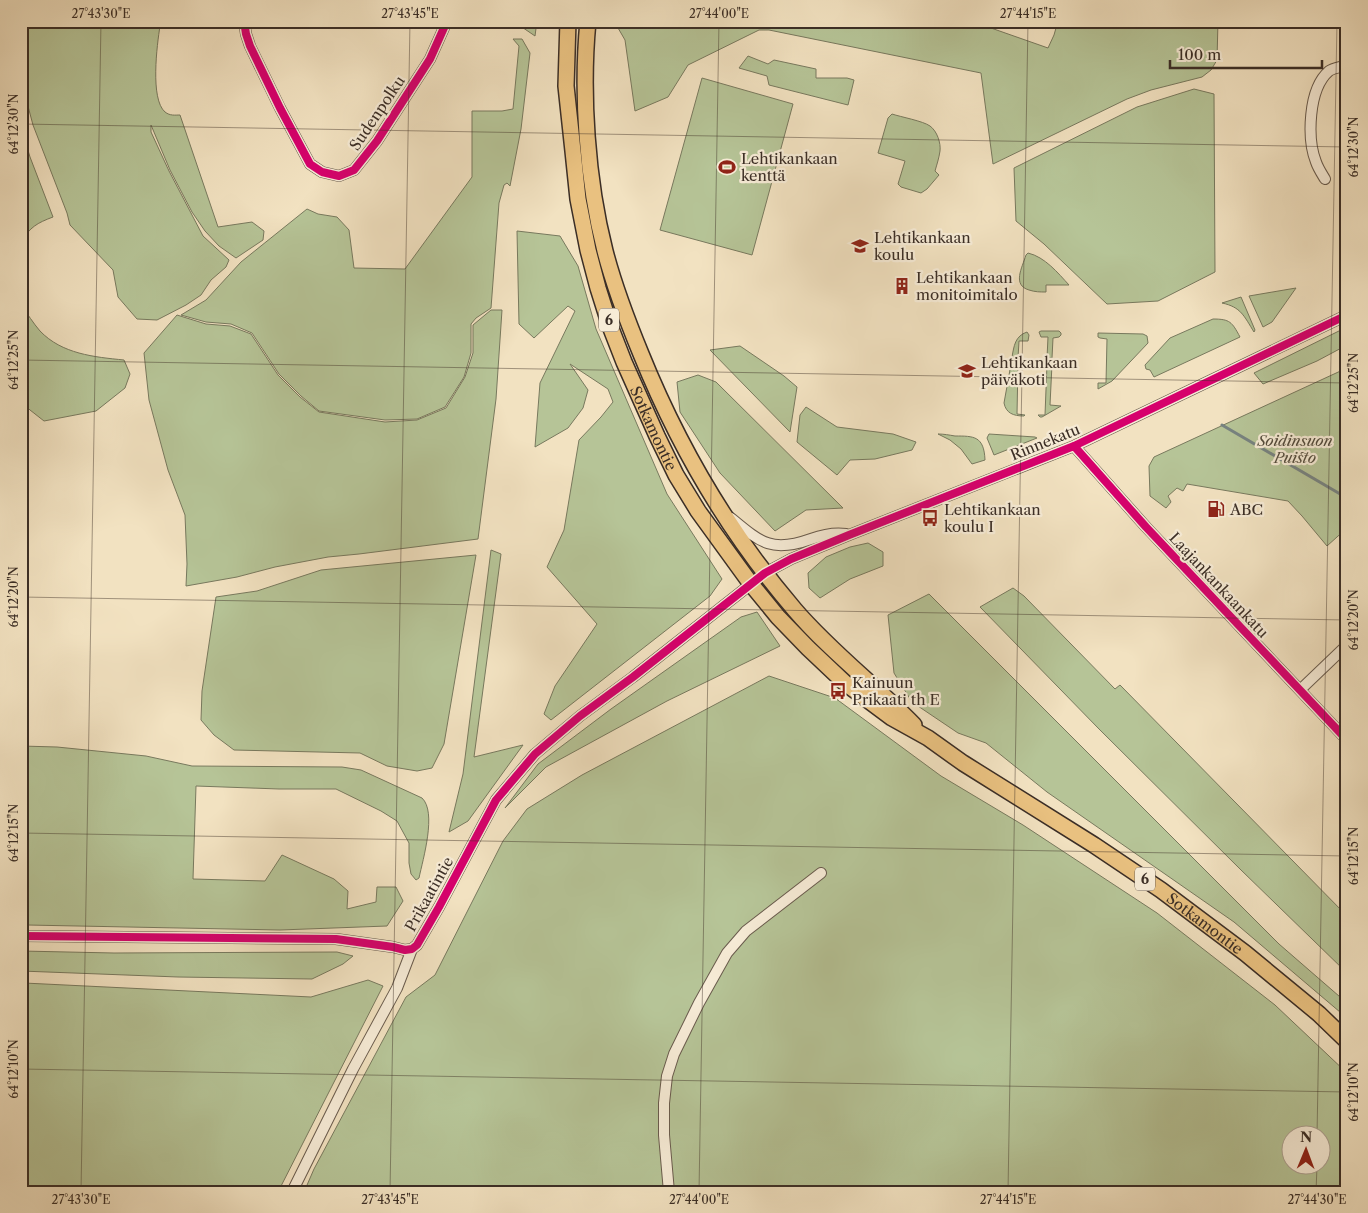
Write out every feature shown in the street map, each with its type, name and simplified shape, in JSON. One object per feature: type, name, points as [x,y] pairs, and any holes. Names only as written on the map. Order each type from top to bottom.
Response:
[{"type":"highway","name":"Sotkamontie","points":[[568,21],[566,86],[580,208],[588,250],[610,326],[624,362],[676,474],[698,511],[751,584],[778,617],[839,678],[892,718],[928,738],[963,763],[1094,845],[1161,890],[1245,953],[1347,1041]]},
{"type":"highway","name":"Sotkamontie","points":[[588,21],[585,85],[588,146],[595,198],[605,249],[615,284],[628,322],[656,390],[687,452],[720,508],[738,537],[765,573],[795,610],[829,646],[886,696],[928,738]]},
{"type":"street","name":"Sudenpolku","points":[[244,21],[250,46],[310,164],[322,172],[339,176],[354,170],[377,142],[430,59],[447,21]]},
{"type":"street","points":[[1325,180],[1316,163],[1311,145],[1313,103],[1320,81],[1330,70],[1347,65]]},
{"type":"street","name":"Rinnekatu","points":[[751,584],[765,573],[791,559],[849,534],[1074,446],[1347,315]]},
{"type":"street","name":"Laajankankaankatu","points":[[1074,446],[1130,511],[1347,740]]},
{"type":"street","points":[[720,508],[759,539],[771,544],[784,546],[821,535],[849,534]]},
{"type":"street","name":"Prikaatintie","points":[[21,936],[336,939],[405,950],[412,949],[417,945],[439,907],[496,800],[535,754],[580,716],[633,677],[751,584]]},
{"type":"street","points":[[1300,690],[1347,645]]},
{"type":"street","points":[[669,1192],[664,1135],[664,1103],[667,1076],[674,1054],[699,1003],[727,953],[746,932],[821,872]]},
{"type":"street","points":[[292,1192],[353,1069],[396,988],[412,949]]},
{"type":"green space","points":[[21,21],[162,21],[156,58],[157,96],[165,112],[171,115],[180,115],[218,227],[252,222],[264,231],[263,240],[236,258],[219,246],[205,231],[192,212],[170,170],[151,125],[151,132],[169,171],[203,236],[229,260],[226,267],[211,280],[201,295],[157,320],[137,319],[118,297],[113,270],[70,225],[33,125],[21,85]]},
{"type":"green space","points":[[513,21],[537,21],[535,36]]},
{"type":"green space","points":[[614,21],[971,21],[1048,48],[1058,21],[1218,21],[1217,60],[1211,70],[1202,77],[1151,90],[1127,99],[993,164],[981,73],[769,30],[759,30],[688,65],[668,97],[635,111],[625,40]]},
{"type":"green space","points":[[513,39],[522,39],[530,53],[521,129],[510,186],[507,183],[504,185],[499,203],[491,308],[476,318],[471,324],[471,353],[464,377],[445,407],[417,419],[385,420],[319,411],[279,374],[252,333],[231,324],[206,322],[181,315],[206,300],[241,262],[307,209],[318,214],[337,217],[349,230],[354,268],[405,269],[472,177],[472,111],[513,109],[519,46]]},
{"type":"green space","points":[[748,56],[768,64],[774,60],[816,69],[816,78],[847,78],[854,80],[848,105],[769,85],[767,76],[739,68]]},
{"type":"green space","name":"Lehtikankaan kenttä","points":[[702,78],[793,104],[752,255],[660,230]]},
{"type":"green space","points":[[1194,89],[1214,94],[1215,272],[1158,301],[1107,304],[1044,244],[1016,221],[1014,168],[1137,107]]},
{"type":"green space","points":[[892,114],[927,124],[935,131],[938,137],[940,151],[935,171],[939,175],[921,193],[901,187],[898,184],[905,161],[878,153],[888,118]]},
{"type":"green space","points":[[21,127],[30,157],[53,217],[34,226],[21,242]]},
{"type":"green space","points":[[517,231],[560,236],[578,266],[596,329],[667,494],[722,579],[710,596],[551,720],[544,714],[555,686],[597,624],[547,567],[564,530],[579,440],[613,402],[608,389],[570,364],[588,390],[583,408],[568,428],[535,447],[540,383],[575,311],[568,306],[534,338],[519,324]]},
{"type":"green space","points":[[1028,253],[1046,262],[1069,285],[1046,285],[1046,292],[1024,288],[1021,284],[1020,276]]},
{"type":"green space","points":[[1296,288],[1272,322],[1263,327],[1249,296]]},
{"type":"green space","points":[[1241,297],[1255,330],[1254,332],[1238,310],[1222,303]]},
{"type":"green space","points":[[21,306],[40,331],[58,345],[90,356],[124,360],[130,374],[125,388],[96,411],[44,421],[30,410],[21,401]]},
{"type":"green space","points":[[491,310],[502,310],[496,399],[478,539],[328,557],[186,586],[185,515],[168,470],[149,400],[144,353],[177,315],[206,324],[230,326],[251,334],[278,375],[300,397],[319,412],[385,422],[417,420],[446,408],[465,377],[473,353],[473,325]]},
{"type":"green space","points":[[1213,319],[1230,322],[1240,337],[1154,377],[1150,370],[1146,369],[1145,365],[1170,338]]},
{"type":"green space","points":[[1347,327],[1347,345],[1317,361],[1263,384],[1254,373]]},
{"type":"green space","points":[[1059,331],[1061,333],[1059,337],[1053,338],[1052,358],[1047,358],[1048,337],[1041,337],[1039,332]]},
{"type":"green space","points":[[1027,332],[1029,335],[1028,341],[1019,341],[1018,358],[1012,357],[1014,345],[1020,336]]},
{"type":"green space","points":[[1098,333],[1143,334],[1147,336],[1148,343],[1112,381],[1098,389],[1098,383],[1106,383],[1107,339],[1098,337]]},
{"type":"green space","points":[[740,346],[797,387],[790,432],[710,350]]},
{"type":"green space","points":[[1011,364],[1018,364],[1017,414],[1024,416],[1011,413],[1006,409],[1004,403]]},
{"type":"green space","points":[[1047,364],[1052,364],[1050,405],[1061,406],[1042,417],[1040,417],[1038,415],[1045,415]]},
{"type":"green space","name":"Soidinsuon Puisto","points":[[1347,368],[1347,528],[1327,546],[1288,501],[1187,484],[1183,491],[1177,488],[1168,496],[1171,502],[1166,508],[1150,496],[1149,466],[1154,457]]},
{"type":"green space","points":[[698,375],[716,382],[843,508],[806,510],[775,531],[720,473],[680,412],[677,382]]},
{"type":"green space","points":[[806,407],[837,427],[893,434],[916,442],[912,450],[875,459],[850,460],[837,475],[797,442],[800,415]]},
{"type":"green space","points":[[938,434],[968,436],[977,439],[983,446],[985,460],[972,464],[961,449],[950,440]]},
{"type":"green space","points":[[989,434],[1037,438],[994,455],[987,438]]},
{"type":"green space","points":[[868,543],[883,552],[883,566],[850,579],[820,598],[809,588],[808,573],[826,557],[850,547]]},
{"type":"green space","points":[[491,550],[501,554],[474,757],[523,745],[468,821],[449,832],[463,774]]},
{"type":"green space","points":[[476,555],[444,744],[432,768],[417,771],[387,766],[360,753],[234,750],[214,735],[201,720],[202,691],[216,597],[257,591],[321,570]]},
{"type":"green space","points":[[1013,588],[1024,596],[1115,689],[1120,685],[1347,916],[1347,973],[1099,729],[980,607]]},
{"type":"green space","points":[[929,594],[1279,944],[1347,1003],[1347,1018],[1234,922],[1047,792],[986,743],[958,733],[912,702],[894,673],[888,615]]},
{"type":"green space","points":[[757,612],[780,646],[667,701],[546,767],[505,808],[538,764],[611,709],[741,617]]},
{"type":"green space","points":[[769,676],[835,698],[941,776],[1023,825],[1157,913],[1275,1005],[1347,1073],[1347,1192],[304,1192],[314,1169],[406,997],[435,975],[503,841],[527,809],[582,775]]},
{"type":"green space","points":[[21,746],[57,747],[146,756],[192,766],[342,767],[361,770],[422,798],[426,805],[429,824],[428,836],[419,878],[416,880],[411,874],[409,843],[397,821],[336,789],[196,786],[193,879],[265,881],[282,855],[334,879],[348,891],[347,909],[376,902],[377,887],[396,887],[403,901],[387,926],[280,930],[27,925],[28,910],[21,910],[21,839],[26,839],[21,829]]},
{"type":"green space","points":[[21,951],[114,953],[337,952],[353,956],[343,964],[312,979],[178,977],[21,971]]},
{"type":"green space","points":[[368,980],[383,986],[278,1192],[21,1192],[21,986],[24,983],[311,997]]},
{"type":"waterway","points":[[1222,425],[1347,498]]},
{"type":"cycle path","points":[[244,21],[250,46],[310,164],[322,172],[339,176],[354,170],[377,141],[430,59],[447,21]]},
{"type":"cycle path","points":[[21,936],[336,939],[405,950],[412,949],[417,945],[439,907],[496,800],[535,754],[580,716],[633,677],[765,573],[791,559],[849,535],[1074,446],[1347,315]]},
{"type":"cycle path","points":[[1074,446],[1146,527],[1347,740]]},
{"type":"place","name":"Lehtikankaan kenttä","points":[[727,167]]},
{"type":"place","name":"Lehtikankaan koulu","points":[[860,246]]},
{"type":"place","name":"Lehtikankaan monitoimitalo","points":[[902,286]]},
{"type":"place","name":"Lehtikankaan päiväkoti","points":[[967,371]]},
{"type":"place","name":"ABC","points":[[1216,509]]},
{"type":"place","name":"Lehtikankaan koulu I","points":[[930,518]]},
{"type":"place","name":"Kainuun Prikaati th E","points":[[838,691]]}]
